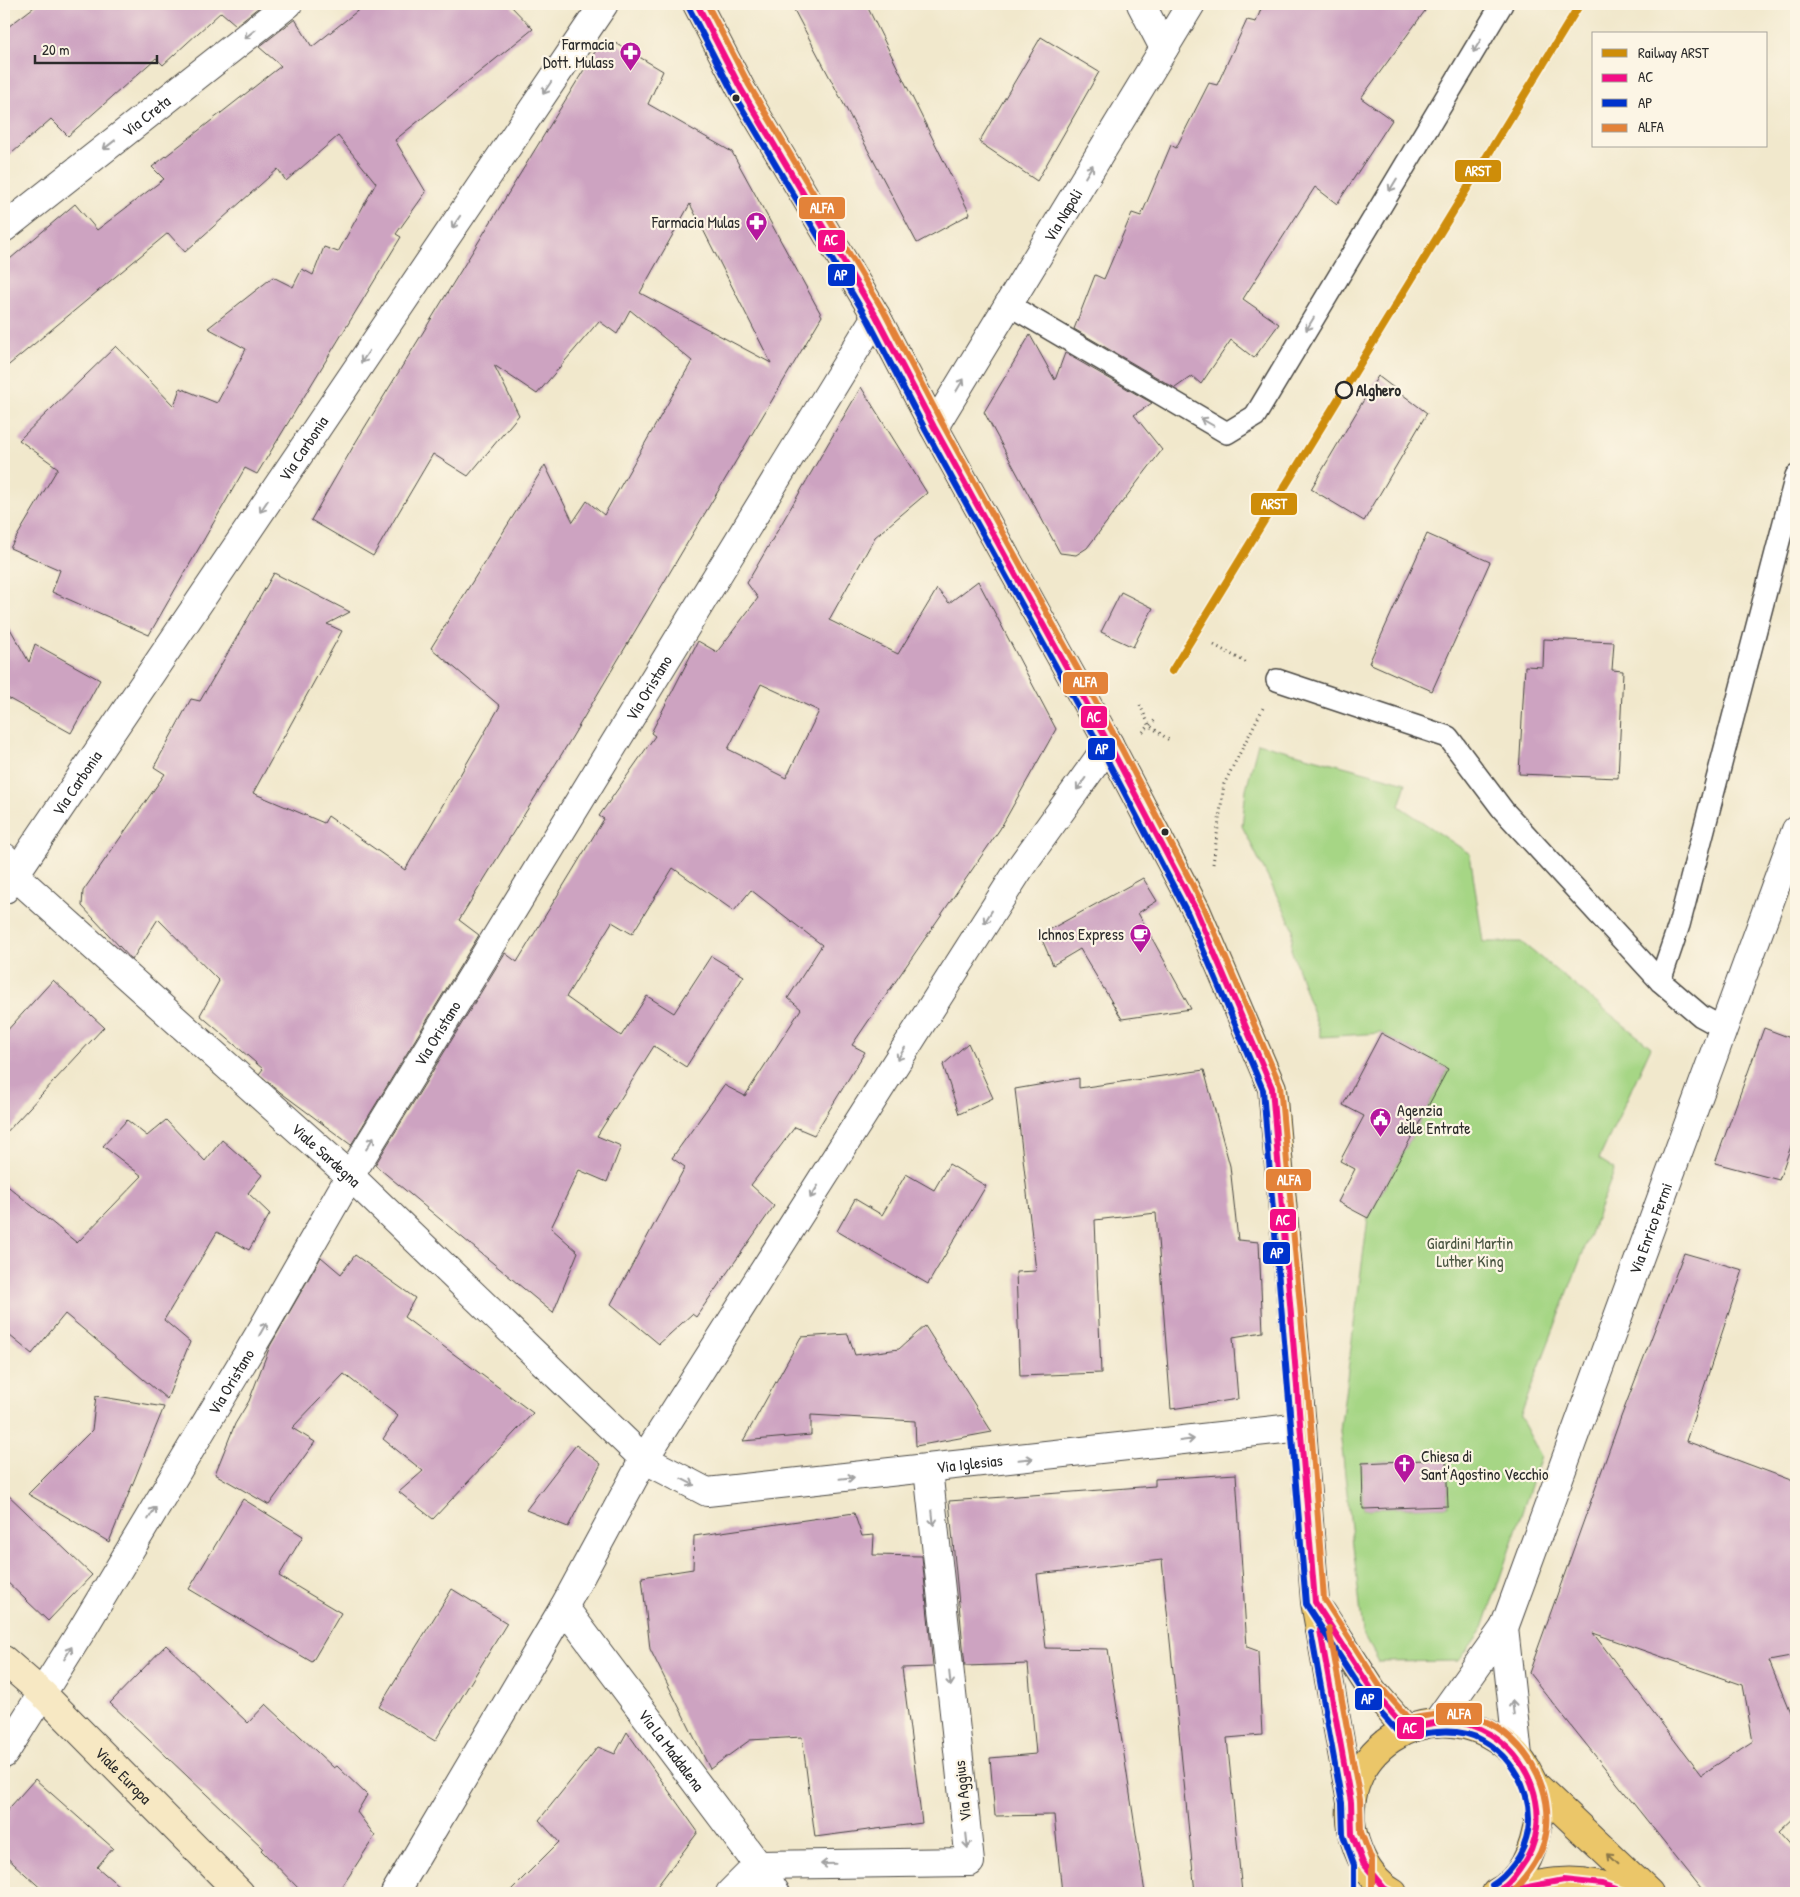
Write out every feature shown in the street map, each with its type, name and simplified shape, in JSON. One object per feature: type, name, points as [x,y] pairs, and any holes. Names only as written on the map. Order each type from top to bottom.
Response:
[{"type":"main road","points":[[697,4],[741,89],[876,316],[934,427],[1110,744],[1196,910],[1272,1088],[1302,1427],[1315,1602],[1351,1802],[1352,1834],[1363,1863],[1384,1888],[1393,1893]]},
{"type":"main road","points":[[1315,1602],[1372,1690],[1406,1729]]},
{"type":"main road","points":[[1351,1802],[1360,1772],[1380,1746],[1406,1729],[1437,1722],[1468,1724],[1496,1736],[1518,1756],[1533,1783],[1648,1893]]},
{"type":"main road","points":[[1498,1892],[1522,1870],[1535,1843],[1539,1812],[1533,1783]]},
{"type":"main road","points":[[1363,1863],[1363,1893]]},
{"type":"main road","points":[[1498,1892],[1564,1880],[1602,1884],[1628,1893]]},
{"type":"street","name":"Via Creta","points":[[4,228],[288,4]]},
{"type":"street","name":"Via Carbonia","points":[[7,874],[604,4]]},
{"type":"street","points":[[1141,4],[1164,48]]},
{"type":"street","name":"Via Napoli","points":[[934,427],[1191,4]]},
{"type":"street","name":"Via Oristano","points":[[4,1754],[43,1694],[258,1336],[350,1176],[876,316]]},
{"type":"street","points":[[395,1893],[564,1607],[644,1459],[1022,865],[1110,744]]},
{"type":"street","name":"Via Enrico Fermi","points":[[1437,1722],[1504,1628],[1796,830]]},
{"type":"street","name":"Viale Sardegna","points":[[7,874],[350,1176],[644,1459]]},
{"type":"street","name":"Via Iglesias","points":[[644,1459],[707,1492],[1302,1427]]},
{"type":"street","name":"Via Aggius","points":[[758,1865],[970,1862],[928,1469]]},
{"type":"street","name":"Via La Maddalena","points":[[564,1607],[758,1865],[776,1893]]},
{"type":"street","name":"Via Enrico Fermi","points":[[1504,1628],[1518,1756]]},
{"type":"street","name":"Viale Europa","points":[[4,1660],[43,1694],[240,1893]]},
{"type":"street","points":[[730,1893],[758,1865]]},
{"type":"lane","points":[[1009,305],[1227,434],[1255,416],[1502,4]]},
{"type":"lane","points":[[1660,981],[1679,925],[1796,476]]},
{"type":"lane","points":[[1277,680],[1448,737],[1503,810],[1660,981],[1701,1016],[1723,1028]]},
{"type":"path","points":[[1213,866],[1224,784],[1277,680],[1214,645]]},
{"type":"path","points":[[1140,705],[1150,725],[1169,740]]},
{"type":"path","points":[[1141,734],[1155,720]]},
{"type":"green space","name":"Giardini Martin Luther King","points":[[1258,743],[1406,783],[1399,806],[1470,854],[1483,942],[1521,942],[1651,1047],[1599,1159],[1615,1169],[1520,1417],[1541,1456],[1483,1628],[1459,1661],[1379,1662],[1363,1633],[1340,1431],[1368,1218],[1448,1069],[1381,1033],[1321,1037],[1291,949],[1293,928],[1242,826],[1246,789]],"holes":[[[1446,1459],[1448,1506],[1363,1509],[1362,1463]]]},
{"type":"building","points":[[38,4],[263,4],[236,25],[221,12],[163,65],[156,58],[68,136],[51,119],[4,160],[4,30]]},
{"type":"building","points":[[366,4],[509,4],[533,29],[395,140],[426,192],[396,234],[401,237],[257,474],[245,468],[149,635],[52,592],[60,570],[10,548],[58,468],[19,440],[116,346],[174,406],[180,388],[217,403],[246,349],[208,328],[273,277],[293,287],[302,269],[313,275],[324,247],[338,252],[376,183],[338,136],[286,181],[278,169],[185,252],[168,233],[4,369],[4,264],[75,204],[97,230],[164,179],[152,167],[281,66],[259,47],[295,19],[312,47]]},
{"type":"building","points":[[791,4],[866,4],[970,214],[917,243]]},
{"type":"building","points":[[1263,4],[1430,4],[1361,98],[1392,120],[1337,204],[1315,187],[1243,299],[1279,324],[1254,358],[1231,340],[1201,384],[1192,376],[1175,388],[1074,329],[1095,275],[1104,279],[1132,213],[1141,216],[1171,145],[1176,148],[1209,83],[1217,85],[1247,20],[1256,22]]},
{"type":"building","points":[[1041,37],[1099,72],[1037,181],[979,142]]},
{"type":"building","points":[[601,42],[614,42],[663,71],[648,104],[732,152],[822,316],[571,739],[459,920],[479,935],[351,1145],[259,1074],[263,1069],[200,1015],[219,981],[158,919],[132,960],[82,906],[83,891],[165,774],[154,767],[191,699],[200,701],[274,573],[350,612],[327,624],[342,631],[253,793],[324,823],[328,816],[405,870],[500,706],[431,648],[545,465],[573,522],[587,501],[604,515],[692,361],[630,310],[617,334],[599,321],[537,394],[494,365],[519,415],[468,476],[433,454],[373,556],[311,520],[357,440]],"holes":[[[690,204],[771,363],[640,293]]]},
{"type":"building","points":[[1030,335],[1055,380],[1065,353],[1152,403],[1134,415],[1162,450],[1087,548],[1076,555],[1060,553],[984,412]]},
{"type":"building","points":[[1378,376],[1427,413],[1364,521],[1311,489]]},
{"type":"building","points":[[861,387],[927,493],[875,537],[829,620],[898,654],[937,589],[949,603],[978,581],[1056,729],[1000,829],[852,1045],[865,1052],[814,1135],[795,1127],[751,1185],[774,1206],[696,1317],[692,1314],[659,1344],[611,1304],[685,1167],[672,1158],[724,1085],[745,1096],[801,1009],[788,998],[822,945],[751,890],[734,911],[673,868],[632,934],[612,922],[566,997],[621,1036],[647,996],[674,1013],[711,956],[744,976],[686,1067],[654,1046],[597,1136],[621,1146],[607,1182],[579,1170],[551,1228],[578,1252],[553,1313],[375,1165],[505,953],[517,962],[604,819],[599,816],[655,736],[651,733],[698,641],[717,652],[758,598],[747,583]],"holes":[[[761,684],[819,711],[786,778],[728,749]]]},
{"type":"building","points":[[1427,534],[1490,562],[1432,691],[1369,663]]},
{"type":"building","points":[[1121,592],[1153,608],[1133,647],[1101,632]]},
{"type":"building","points":[[4,618],[29,662],[35,644],[100,680],[71,733],[4,696]]},
{"type":"building","points":[[1544,639],[1614,642],[1612,670],[1623,671],[1618,778],[1519,774],[1525,666],[1543,667]]},
{"type":"building","points":[[1143,878],[1157,901],[1138,913],[1191,1009],[1122,1019],[1080,949],[1053,965],[1040,935]]},
{"type":"building","points":[[53,980],[104,1027],[4,1135],[4,1034]]},
{"type":"building","points":[[1764,1028],[1796,1040],[1796,1132],[1779,1180],[1715,1163]]},
{"type":"building","name":"Agenzia delle Entrate","points":[[1381,1033],[1448,1069],[1368,1218],[1338,1202],[1355,1169],[1340,1161],[1364,1116],[1343,1105]]},
{"type":"building","points":[[968,1043],[993,1098],[959,1114],[943,1065]]},
{"type":"building","points":[[1204,1070],[1230,1166],[1238,1240],[1259,1242],[1263,1332],[1233,1337],[1238,1399],[1171,1409],[1156,1213],[1095,1220],[1101,1373],[1020,1376],[1016,1272],[1036,1271],[1015,1089],[1079,1078],[1079,1088]]},
{"type":"building","points":[[127,1120],[147,1136],[166,1120],[205,1161],[222,1140],[262,1175],[248,1193],[270,1214],[249,1250],[217,1232],[164,1320],[190,1342],[167,1399],[65,1314],[32,1354],[4,1331],[4,1183],[77,1243],[142,1176],[103,1146]]},
{"type":"building","points":[[949,1164],[986,1186],[928,1284],[837,1231],[855,1199],[882,1215],[906,1174],[934,1190]]},
{"type":"building","points":[[1684,1253],[1743,1270],[1686,1441],[1796,1482],[1796,1656],[1769,1661],[1796,1727],[1796,1815],[1778,1832],[1796,1852],[1796,1893],[1705,1893],[1529,1673],[1621,1417]],"holes":[[[1593,1633],[1743,1685],[1753,1741],[1701,1775]]]},
{"type":"building","points":[[355,1255],[415,1298],[404,1317],[533,1413],[433,1519],[399,1492],[423,1471],[383,1439],[398,1416],[344,1374],[292,1428],[315,1442],[269,1505],[215,1474],[235,1424],[249,1401],[270,1346],[321,1257],[341,1274]]},
{"type":"building","points":[[925,1326],[992,1432],[916,1446],[915,1421],[811,1415],[811,1435],[743,1441],[801,1337],[848,1334],[855,1355],[899,1349]]},
{"type":"building","points":[[96,1396],[164,1407],[109,1542],[28,1494],[92,1430]]},
{"type":"building","points":[[576,1445],[601,1464],[568,1527],[526,1510]]},
{"type":"building","name":"Chiesa di Sant'Agostino Vecchio","points":[[1446,1459],[1448,1506],[1363,1509],[1362,1463]]},
{"type":"building","points":[[1236,1474],[1247,1647],[1258,1651],[1262,1735],[1227,1738],[1242,1893],[1195,1893],[1162,1560],[1037,1574],[1046,1648],[1108,1649],[1145,1893],[1062,1893],[1054,1815],[995,1816],[990,1758],[1036,1754],[1028,1664],[965,1666],[949,1501],[1155,1486],[1155,1479]]},
{"type":"building","points":[[4,1491],[92,1575],[48,1621],[4,1579]]},
{"type":"building","points":[[243,1499],[303,1536],[279,1576],[341,1613],[312,1662],[189,1589]]},
{"type":"building","points":[[854,1513],[862,1536],[874,1535],[873,1555],[922,1556],[933,1667],[902,1668],[922,1823],[815,1837],[802,1737],[750,1740],[710,1769],[650,1649],[642,1577],[693,1569],[694,1536]]},
{"type":"building","points":[[452,1589],[507,1623],[435,1741],[379,1707]]},
{"type":"building","points":[[166,1645],[248,1723],[266,1704],[334,1768],[337,1766],[367,1795],[357,1812],[375,1836],[338,1893],[303,1893],[261,1850],[263,1848],[110,1703]]},
{"type":"building","points":[[627,1732],[698,1832],[652,1893],[508,1893],[559,1842],[539,1820],[598,1747],[615,1754]]},
{"type":"building","points":[[35,1779],[113,1848],[97,1867],[127,1893],[46,1893],[4,1855],[4,1814]]},
{"type":"rail line","name":"ARST","points":[[1172,671],[1580,4]]},
{"type":"transit line","name":"AC","points":[[697,4],[741,89],[876,316],[934,427],[1109,744],[1196,910],[1272,1088],[1315,1602],[1372,1690],[1406,1729],[1446,1722],[1470,1725],[1491,1735],[1508,1748],[1522,1765],[1532,1785],[1537,1806],[1537,1828],[1531,1849],[1520,1869],[1510,1882],[1496,1893]]},
{"type":"transit line","name":"ALFA","points":[[707,4],[749,85],[884,312],[942,423],[1117,740],[1204,907],[1280,1085],[1311,1426],[1324,1599],[1379,1685],[1409,1719],[1454,1714],[1469,1716],[1488,1723],[1506,1734],[1520,1748],[1532,1765],[1541,1783],[1546,1803],[1547,1823],[1544,1843],[1530,1870],[1511,1893]]},
{"type":"transit line","name":"AP","points":[[689,8],[733,93],[868,320],[926,431],[1101,748],[1188,914],[1263,1090],[1306,1604],[1365,1695],[1401,1736],[1410,1737],[1441,1731],[1469,1734],[1497,1750],[1510,1764],[1526,1795],[1529,1813],[1528,1830],[1523,1848],[1514,1864],[1504,1876],[1492,1885]]},
{"type":"transit line","name":"ALFA","points":[[1329,1628],[1360,1800],[1361,1832],[1372,1861],[1372,1893]]},
{"type":"transit line","name":"AC","points":[[1320,1630],[1351,1802],[1352,1834],[1363,1863],[1384,1888],[1393,1893]]},
{"type":"transit line","name":"AP","points":[[1311,1632],[1342,1803],[1343,1835],[1354,1865],[1354,1893]]},
{"type":"transit line","name":"AC","points":[[1496,1893],[1564,1880],[1602,1884],[1628,1893]]},
{"type":"place","name":"Farmacia Dott. Mulass","points":[[630,72]]},
{"type":"place","name":"Farmacia Mulas","points":[[756,241]]},
{"type":"place","name":"Alghero","points":[[1344,390]]},
{"type":"place","name":"Ichnos Express","points":[[1140,953]]},
{"type":"place","name":"Agenzia delle Entrate","points":[[1381,1138]]},
{"type":"place","name":"Chiesa di Sant'Agostino Vecchio","points":[[1405,1484]]}]
